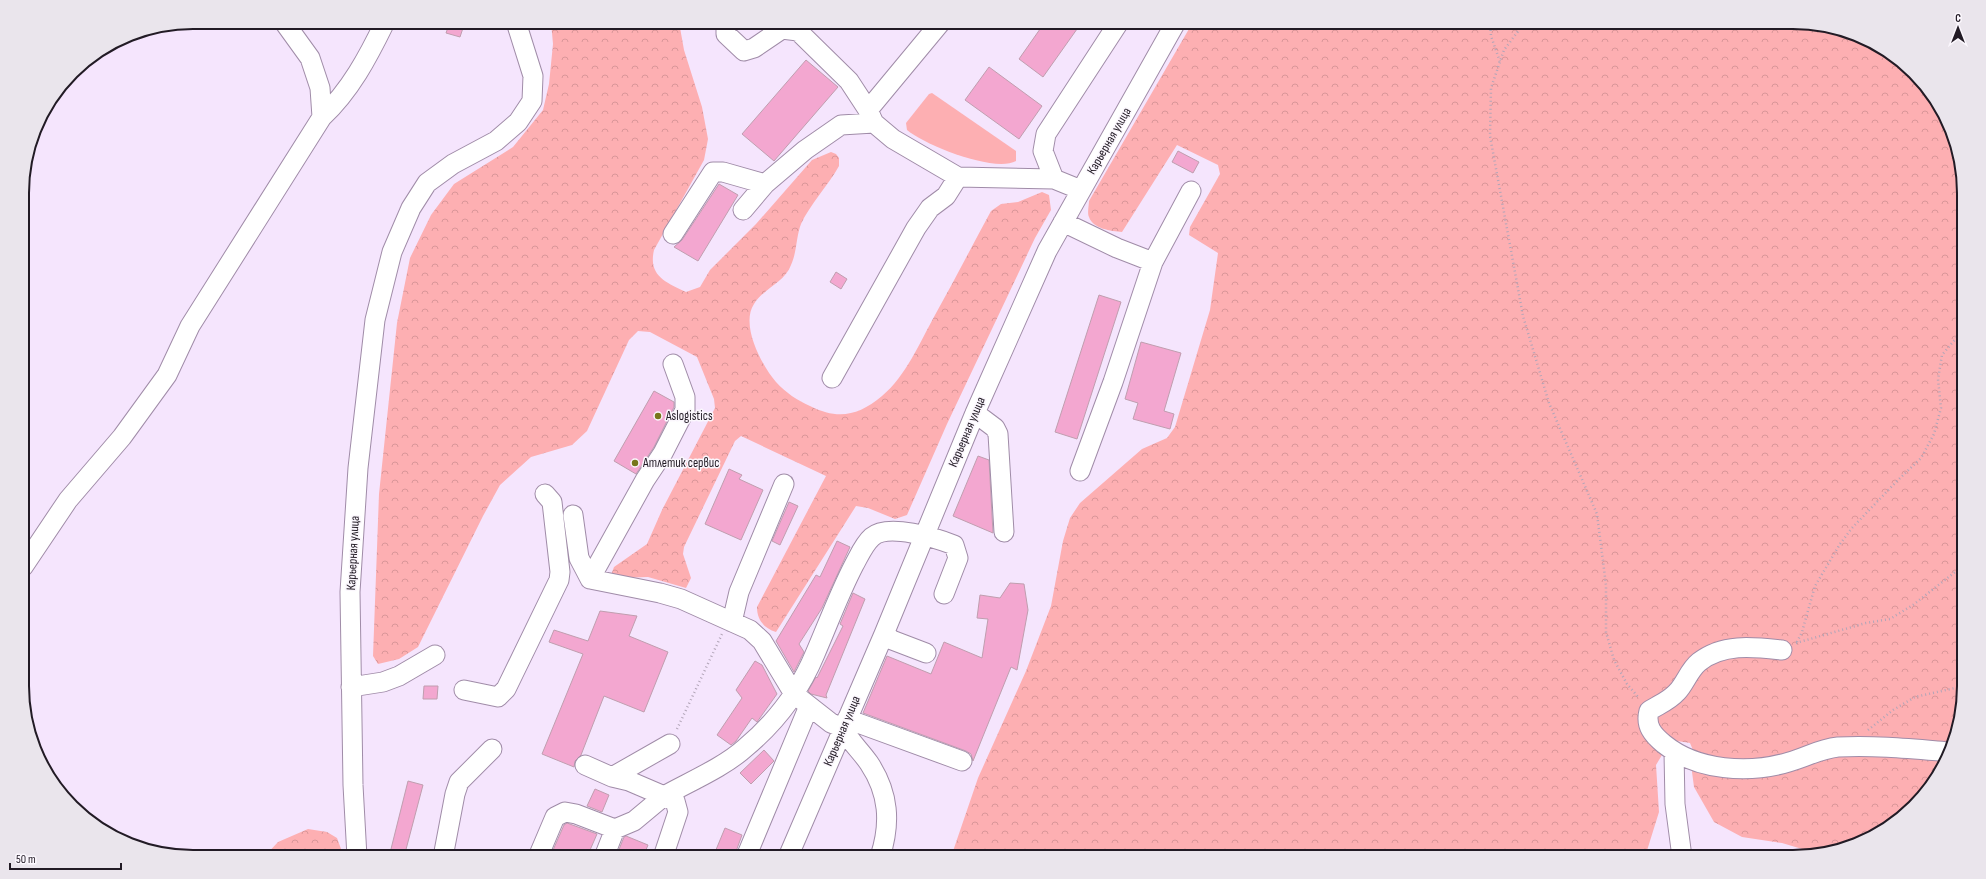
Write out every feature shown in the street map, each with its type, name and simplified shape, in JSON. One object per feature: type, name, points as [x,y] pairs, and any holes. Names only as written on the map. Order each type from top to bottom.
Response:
[{"type":"street","points":[[289,29],[310,58],[320,88],[322,117]]},
{"type":"street","points":[[29,558],[68,500],[122,437],[167,375],[190,326],[322,117],[336,104],[351,84],[380,29]]},
{"type":"street","name":"Карьерная улица","points":[[357,850],[353,786],[350,592],[358,468],[375,320],[392,252],[411,208],[427,184],[453,164],[496,141],[518,122],[532,101],[533,76],[518,29]]},
{"type":"street","points":[[726,29],[726,34],[744,51],[754,48],[782,29],[798,31],[849,81],[871,116],[893,139],[958,177],[1054,179],[1081,190]]},
{"type":"street","points":[[743,210],[765,184],[805,150],[841,125],[871,116],[936,29]]},
{"type":"street","points":[[1054,179],[1043,152],[1046,134],[1114,29]]},
{"type":"street","name":"Карьерная улица","points":[[791,850],[884,634],[975,413],[1047,251],[1172,29]]},
{"type":"street","points":[[673,234],[713,172],[723,172],[765,184]]},
{"type":"street","points":[[832,378],[916,228],[930,208],[946,196],[958,177]]},
{"type":"street","points":[[1080,471],[1113,382],[1153,262],[1191,191]]},
{"type":"street","points":[[1063,222],[1118,248],[1153,262]]},
{"type":"street","points":[[590,579],[645,480],[663,453],[685,410],[685,397],[673,364]]},
{"type":"street","points":[[975,413],[995,428],[998,434],[1004,532]]},
{"type":"street","points":[[730,621],[739,592],[784,484]]},
{"type":"street","points":[[464,690],[498,697],[506,689],[559,580],[560,572],[552,502],[545,494]]},
{"type":"street","points":[[573,515],[579,558],[590,579]]},
{"type":"street","points":[[541,850],[555,817],[565,812],[576,814],[615,829],[634,821],[664,796],[744,749],[762,732],[794,694],[815,655],[841,589],[860,554],[872,536],[888,530],[924,535],[954,545],[958,558],[944,594]]},
{"type":"street","points":[[558,553],[577,544]]},
{"type":"street","points":[[590,579],[674,597],[750,630],[762,641],[794,694],[831,723],[845,724],[962,761]]},
{"type":"street","points":[[884,634],[892,640],[926,653]]},
{"type":"street","points":[[1789,646],[1746,647],[1719,651],[1698,663],[1678,691],[1670,699],[1649,711],[1647,719],[1649,729],[1674,752],[1718,768],[1758,770],[1790,762],[1819,750],[1838,747],[1864,746],[1944,751]]},
{"type":"street","points":[[351,687],[383,682],[399,676],[435,656]]},
{"type":"street","points":[[749,850],[809,706]]},
{"type":"street","points":[[845,724],[849,741],[868,762],[882,789],[888,810],[882,850]]},
{"type":"street","points":[[612,777],[670,744]]},
{"type":"street","points":[[444,850],[455,794],[459,782],[492,749]]},
{"type":"street","points":[[1674,752],[1675,804],[1681,850]]},
{"type":"street","points":[[585,765],[612,777],[629,781],[675,801],[678,812],[665,850]]},
{"type":"street","points":[[607,850],[615,829]]},
{"type":"path","points":[[1490,29],[1491,36],[1500,62]]},
{"type":"path","points":[[1520,29],[1504,50],[1491,88],[1490,136],[1523,316],[1549,403],[1597,514],[1606,585],[1606,632],[1614,660],[1627,684],[1649,711]]},
{"type":"path","points":[[1789,646],[1802,632],[1815,586],[1840,544],[1880,499],[1921,458],[1934,434],[1941,408],[1938,379],[1942,355],[1957,337]]},
{"type":"path","points":[[1789,646],[1866,623],[1890,619],[1913,604],[1957,569]]},
{"type":"path","points":[[670,744],[730,621]]},
{"type":"path","points":[[1862,733],[1916,697],[1957,688]]},
{"type":"green space","points":[[552,29],[680,29],[684,50],[702,107],[708,139],[704,160],[654,250],[653,259],[656,272],[660,277],[686,292],[700,287],[710,270],[756,224],[812,160],[831,152],[836,154],[839,158],[839,166],[801,224],[794,255],[788,271],[758,299],[750,313],[751,334],[754,345],[770,375],[784,390],[796,399],[820,410],[839,414],[856,412],[873,403],[891,388],[912,358],[991,211],[1001,204],[1018,202],[1042,192],[1049,195],[1051,210],[1035,238],[947,424],[907,515],[895,519],[868,508],[856,506],[776,632],[762,623],[758,616],[757,607],[826,476],[741,436],[735,441],[684,547],[683,554],[691,578],[686,588],[648,577],[618,578],[611,575],[614,567],[647,544],[662,510],[715,408],[714,399],[697,357],[650,332],[638,331],[629,340],[587,431],[572,445],[531,457],[500,485],[418,647],[399,659],[378,664],[373,656],[379,494],[397,323],[410,258],[431,215],[454,184],[513,147],[543,110],[549,84],[553,44]]},
{"type":"green space","points":[[1189,29],[1804,29],[1825,32],[1856,41],[1893,63],[1909,77],[1923,93],[1935,111],[1945,130],[1954,161],[1957,182],[1957,697],[1954,718],[1945,749],[1923,786],[1909,802],[1893,816],[1875,828],[1856,838],[1825,847],[1805,850],[1782,843],[1742,837],[1714,822],[1694,787],[1692,772],[1695,755],[1690,743],[1671,740],[1656,765],[1659,812],[1647,850],[953,850],[978,778],[1026,671],[1051,606],[1063,541],[1070,518],[1080,503],[1142,449],[1167,438],[1175,427],[1210,310],[1218,253],[1189,235],[1190,227],[1220,174],[1218,165],[1177,145],[1122,232],[1108,230],[1094,224],[1088,213],[1089,201]]},
{"type":"green space","points":[[932,93],[1016,151],[1016,161],[1006,164],[992,163],[960,156],[929,143],[907,130],[906,123],[929,94]]},
{"type":"green space","points":[[308,829],[327,832],[337,838],[341,850],[271,850],[278,842]]},
{"type":"building","points":[[447,29],[463,29],[460,37],[446,33]]},
{"type":"building","points":[[1040,29],[1077,29],[1043,77],[1019,59]]},
{"type":"building","points":[[806,60],[838,87],[774,161],[742,134]]},
{"type":"building","points":[[989,67],[1042,106],[1019,139],[965,100]]},
{"type":"building","points":[[1178,151],[1199,162],[1193,173],[1172,162]]},
{"type":"building","points":[[719,184],[738,195],[698,261],[674,247],[682,240]]},
{"type":"building","points":[[836,272],[847,279],[841,289],[830,282]]},
{"type":"building","points":[[1099,295],[1121,302],[1077,439],[1055,432]]},
{"type":"building","points":[[1141,342],[1181,353],[1164,411],[1174,414],[1170,429],[1133,419],[1138,403],[1125,399]]},
{"type":"building","points":[[654,391],[674,402],[674,407],[654,447],[636,474],[614,461]]},
{"type":"building","points":[[978,456],[989,460],[993,533],[953,516]]},
{"type":"building","points":[[729,469],[742,475],[739,479],[763,490],[741,540],[705,524]]},
{"type":"building","points":[[789,502],[798,506],[780,545],[772,541]]},
{"type":"building","points":[[837,541],[850,547],[822,608],[799,644],[804,652],[794,672],[776,641],[816,575],[820,577]]},
{"type":"building","points":[[1010,583],[1024,584],[1028,610],[1017,670],[1011,667],[973,761],[971,754],[966,751],[863,713],[887,656],[931,674],[944,642],[982,658],[988,619],[977,618],[980,595],[1000,598]]},
{"type":"building","points":[[853,593],[865,599],[826,695],[827,698],[811,694],[808,691],[816,677],[817,678],[843,626],[840,624]]},
{"type":"building","points":[[600,611],[637,616],[629,636],[668,652],[644,712],[604,696],[581,755],[575,761],[574,767],[542,754],[583,654],[549,642],[554,630],[588,641]]},
{"type":"building","points":[[755,661],[762,665],[777,694],[757,722],[752,718],[736,741],[731,745],[717,735],[742,698],[736,690]]},
{"type":"building","points":[[424,686],[438,686],[437,699],[423,699]]},
{"type":"building","points":[[764,750],[774,761],[751,784],[740,773]]},
{"type":"building","points":[[408,781],[423,785],[406,850],[391,850]]},
{"type":"building","points":[[595,789],[609,795],[602,812],[587,806]]},
{"type":"building","points":[[567,823],[597,834],[590,850],[553,850],[564,825]]},
{"type":"building","points":[[725,828],[742,835],[737,850],[716,850]]},
{"type":"building","points":[[626,836],[648,845],[646,850],[619,850],[624,837]]},
{"type":"place","name":"Aslogistics","points":[[658,416]]},
{"type":"place","name":"Атлетик сервис","points":[[635,463]]}]
